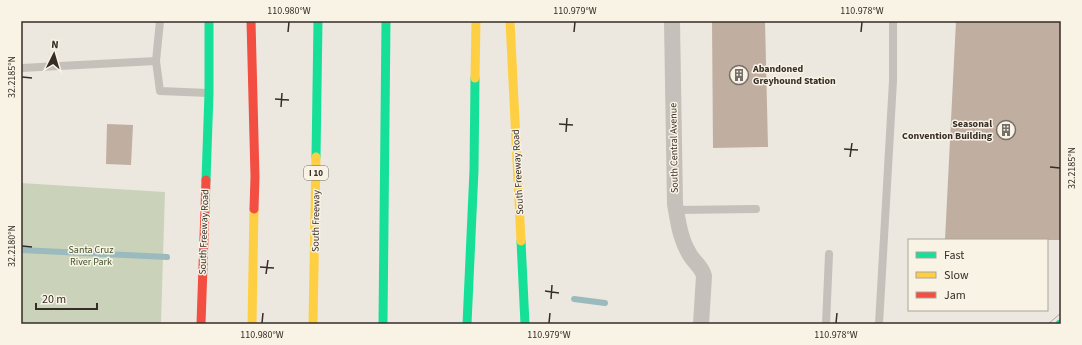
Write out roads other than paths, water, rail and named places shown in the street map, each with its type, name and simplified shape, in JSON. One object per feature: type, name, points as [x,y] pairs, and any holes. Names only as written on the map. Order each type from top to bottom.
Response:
[{"type":"main road","name":"South Freeway Road","points":[[201,324],[209,93],[209,21]]},
{"type":"main road","points":[[251,21],[255,177],[252,324]]},
{"type":"main road","name":"South Freeway","points":[[313,324],[318,21]]},
{"type":"main road","points":[[383,324],[386,21]]},
{"type":"main road","points":[[467,324],[474,170],[476,21]]},
{"type":"main road","name":"South Freeway Road","points":[[510,21],[525,324]]},
{"type":"street","name":"South Central Avenue","points":[[672,21],[674,188],[676,210],[680,233],[685,245],[690,256],[703,272],[704,279],[701,324]]},
{"type":"lane","points":[[160,21],[156,62],[160,91],[209,93]]},
{"type":"lane","points":[[879,324],[893,81],[893,21]]},
{"type":"lane","points":[[21,68],[156,62]]},
{"type":"lane","points":[[676,210],[756,209]]},
{"type":"lane","points":[[826,324],[829,254]]},
{"type":"waterway","points":[[21,250],[167,257]]},
{"type":"waterway","points":[[574,299],[605,303]]},
{"type":"tram line","points":[[1048,324],[1061,313]]},
{"type":"place","name":"Abandoned Greyhound Station","points":[[739,75]]},
{"type":"place","name":"Seasonal Convention Building","points":[[1006,130]]},
{"type":"park label","name":"Santa Cruz River Park","points":[[91,256]]}]
